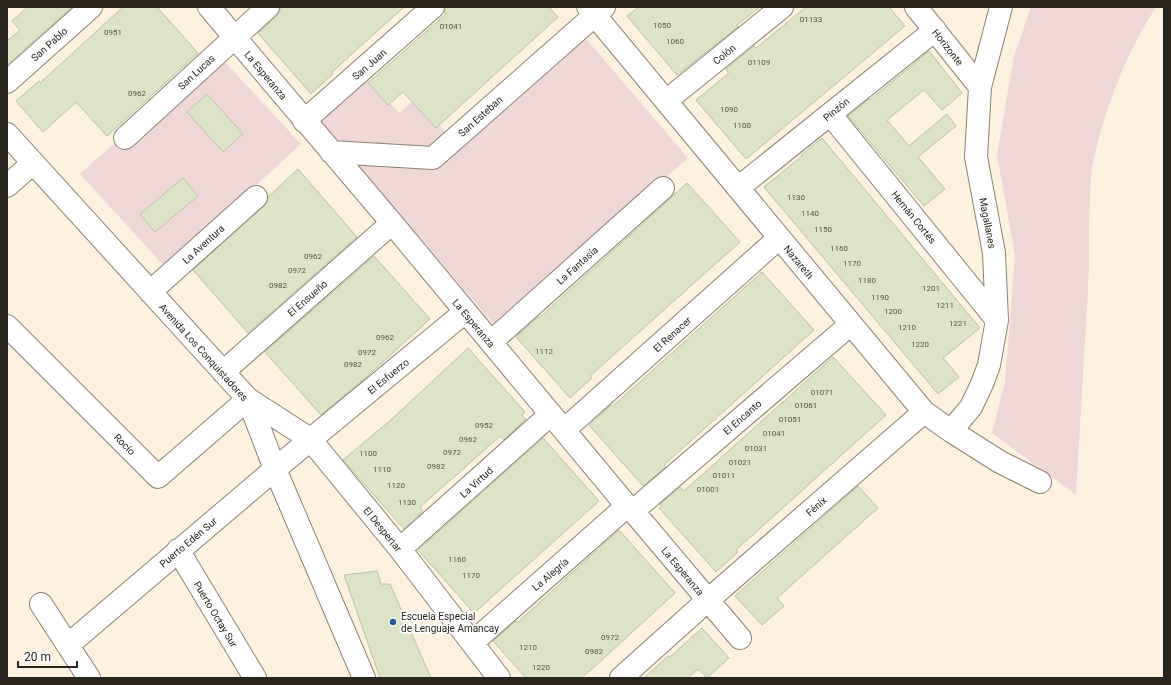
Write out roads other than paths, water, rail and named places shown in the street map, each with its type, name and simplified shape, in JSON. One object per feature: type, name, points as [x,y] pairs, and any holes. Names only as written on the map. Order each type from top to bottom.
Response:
[{"type":"street","name":"San Pablo","points":[[7,82],[91,7]]},
{"type":"street","name":"La Esperanza","points":[[209,7],[740,638]]},
{"type":"street","name":"San Lucas","points":[[125,138],[268,7]]},
{"type":"street","name":"San Juan","points":[[304,121],[433,7]]},
{"type":"street","name":"Colón","points":[[666,101],[782,7]]},
{"type":"street","name":"Horizonte","points":[[916,7],[980,87]]},
{"type":"street","name":"Magallanes","points":[[951,431],[971,407],[982,384],[989,365],[997,320],[994,253],[976,158],[980,87],[1001,7]]},
{"type":"street","name":"Nazareth","points":[[595,10],[666,101],[924,412],[1000,462],[1040,482]]},
{"type":"street","name":"San Esteban","points":[[331,152],[433,158],[595,10]]},
{"type":"street","name":"Pinzón","points":[[738,188],[935,30]]},
{"type":"street","name":"Hernán Cortés","points":[[830,114],[997,320]]},
{"type":"street","name":"Avenida Los Conquistadores","points":[[7,134],[248,399],[275,469],[364,678]]},
{"type":"street","points":[[7,186],[33,163]]},
{"type":"street","name":"La Fantasía","points":[[491,342],[663,188]]},
{"type":"street","name":"La Aventura","points":[[150,292],[256,197]]},
{"type":"street","name":"El Ensueño","points":[[223,372],[392,223]]},
{"type":"street","name":"El Renacer","points":[[558,422],[780,238]]},
{"type":"street","name":"El Esfuerzo","points":[[310,439],[465,312]]},
{"type":"street","name":"El Encanto","points":[[630,509],[850,324]]},
{"type":"street","name":"Rocío","points":[[7,326],[158,477],[248,399]]},
{"type":"street","name":"El Despertar","points":[[248,399],[310,439],[400,549],[499,678]]},
{"type":"street","name":"Fénix","points":[[708,600],[924,412]]},
{"type":"street","name":"La Virtud","points":[[400,549],[558,422]]},
{"type":"street","name":"Puerto Edén Sur","points":[[68,645],[310,439]]},
{"type":"street","name":"La Alegría","points":[[472,643],[630,509]]},
{"type":"street","name":"Puerto Octay Sur","points":[[178,550],[255,678]]},
{"type":"street","points":[[621,678],[708,600]]},
{"type":"street","points":[[41,604],[89,678]]},
{"type":"place","name":"Escuela Especial de Lenguaje Amancay","points":[[393,622]]}]
